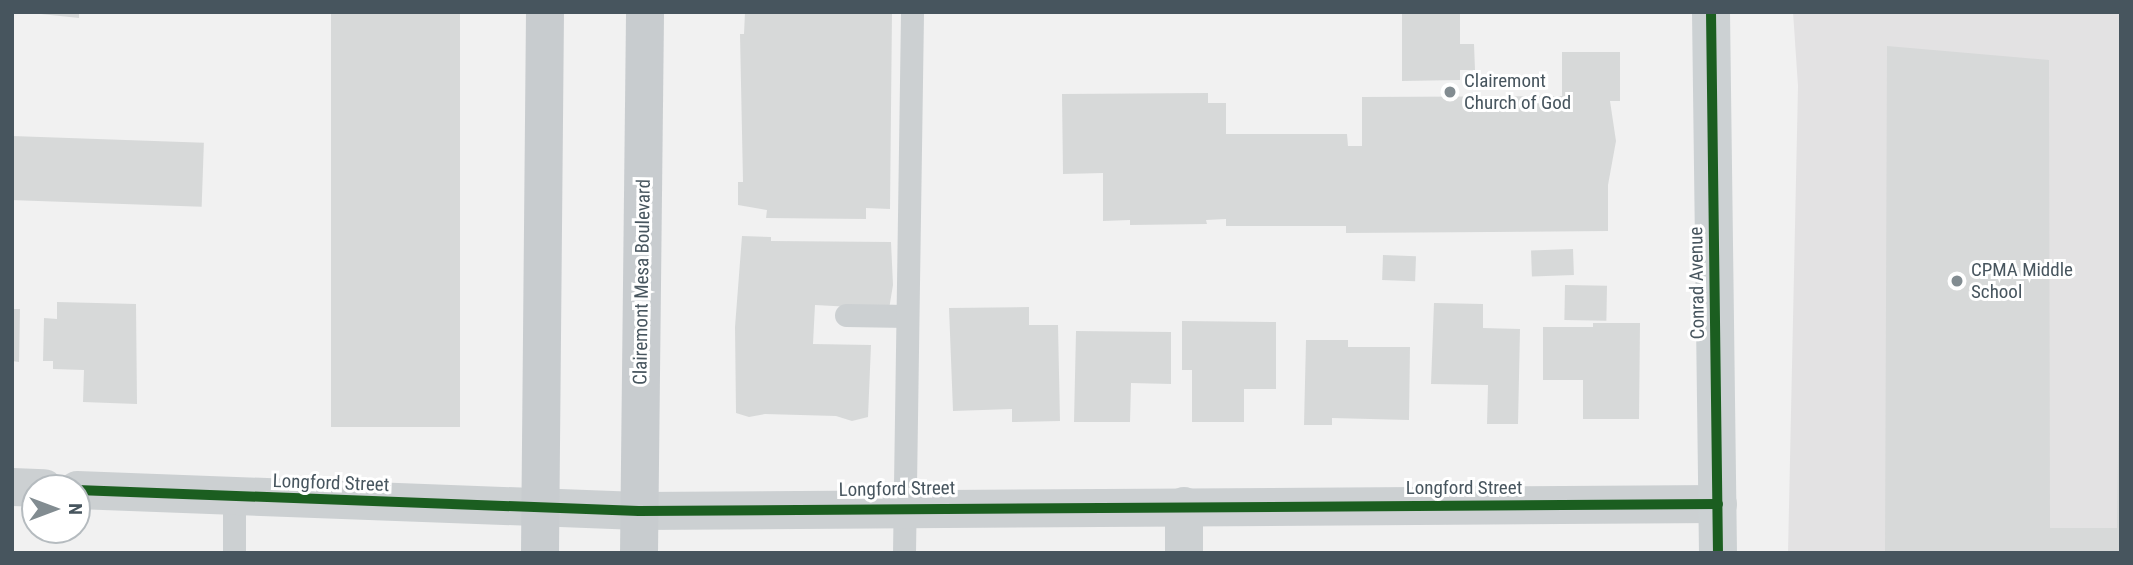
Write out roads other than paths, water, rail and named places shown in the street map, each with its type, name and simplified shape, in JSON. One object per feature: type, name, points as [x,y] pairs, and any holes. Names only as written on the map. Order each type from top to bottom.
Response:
[{"type":"main road","points":[[540,553],[545,12]]},
{"type":"main road","name":"Clairemont Mesa Boulevard","points":[[639,553],[645,12]]},
{"type":"street","name":"Conrad Avenue","points":[[1711,12],[1718,553]]},
{"type":"street","name":"Longford Street","points":[[91,490],[639,511],[904,506],[1718,504]]},
{"type":"street","points":[[1184,553],[1185,506]]},
{"type":"lane","points":[[904,553],[912,12]]},
{"type":"lane","points":[[846,315],[907,316]]},
{"type":"lane","points":[[234,497],[234,553]]},
{"type":"place","name":"Clairemont Church of God","points":[[1450,92]]},
{"type":"place","name":"CPMA Middle School","points":[[1957,281]]}]
